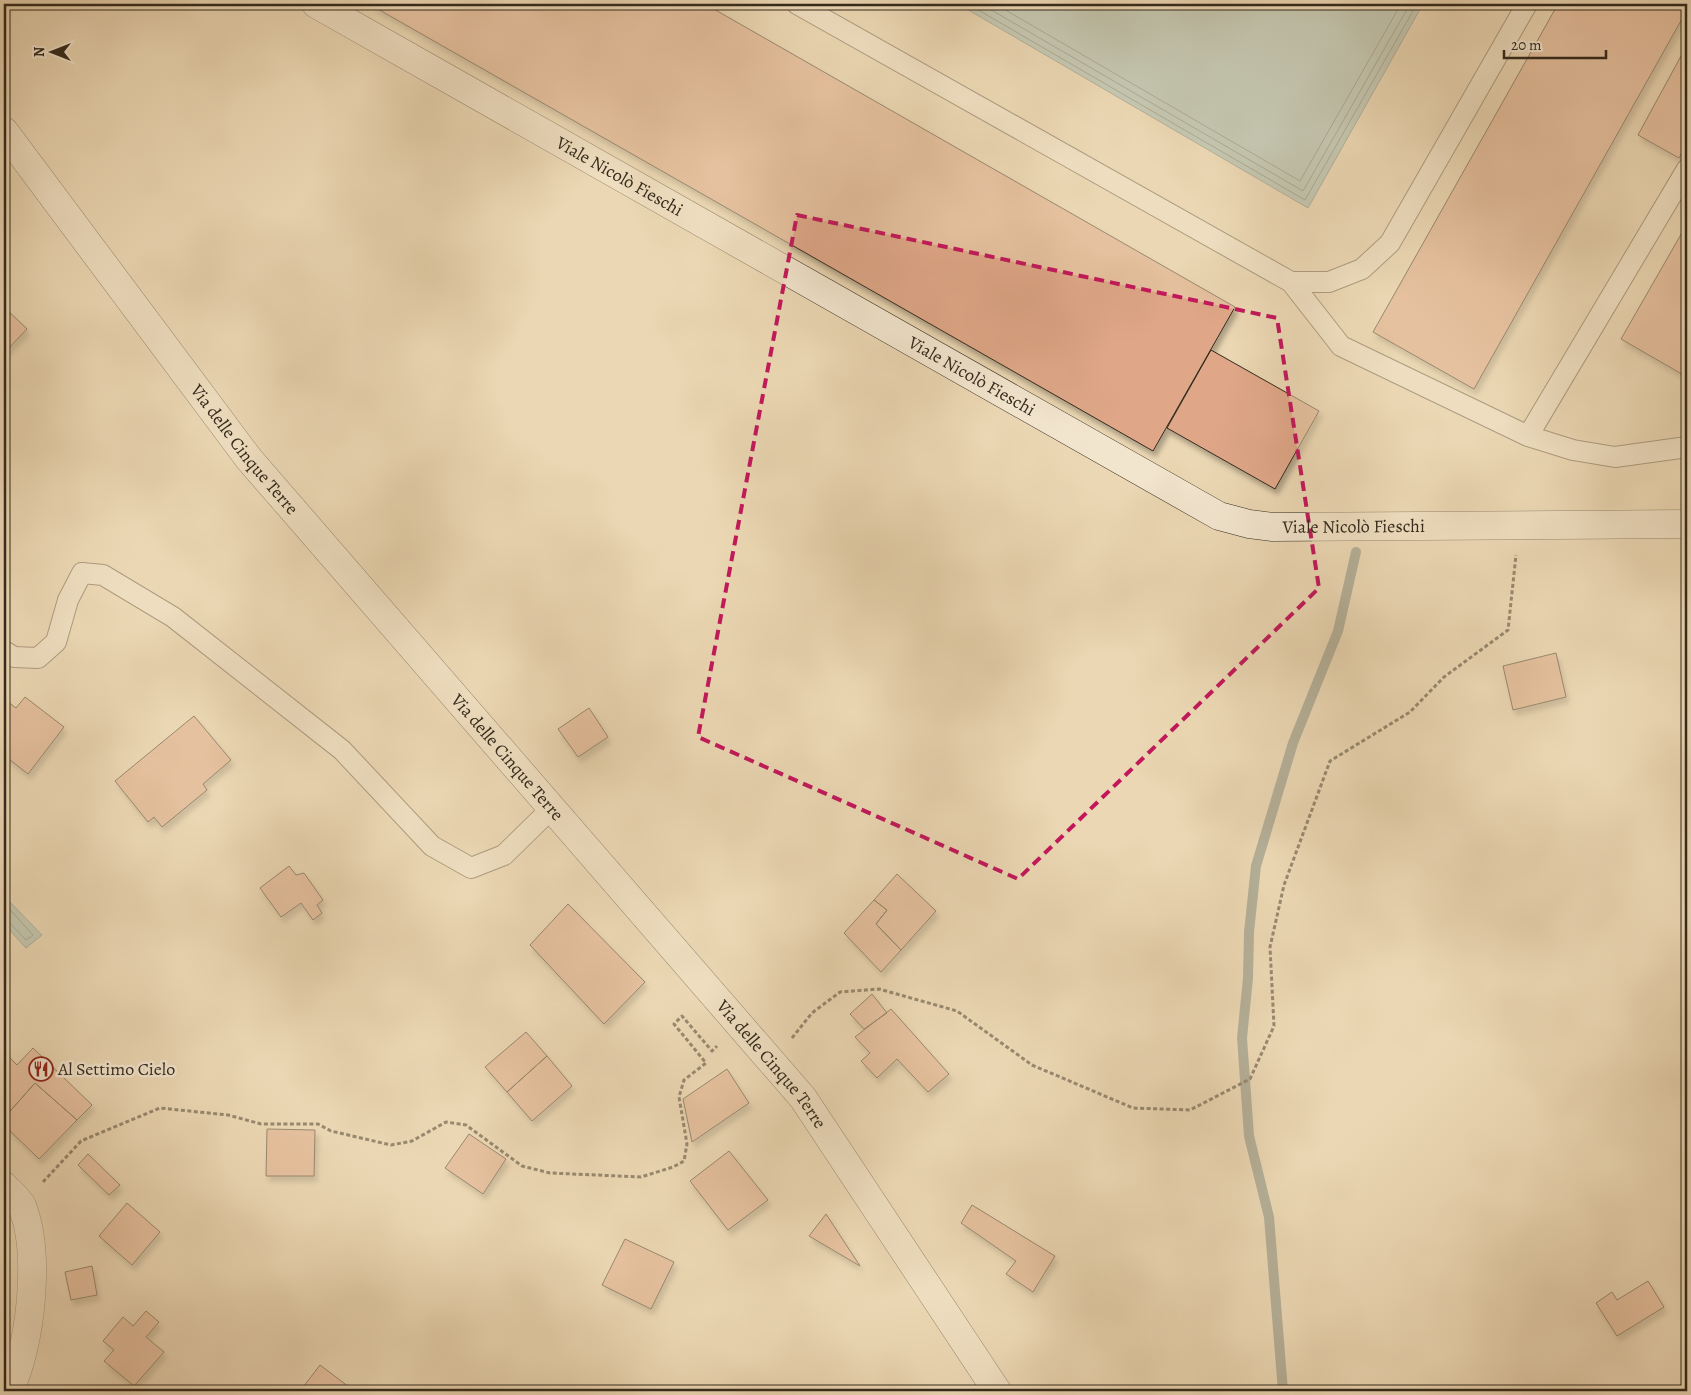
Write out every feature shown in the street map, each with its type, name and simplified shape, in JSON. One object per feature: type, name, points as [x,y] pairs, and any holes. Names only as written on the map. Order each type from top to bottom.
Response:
[{"type":"main road","name":"Viale Nicolò Fieschi","points":[[316,4],[1219,516],[1249,524],[1273,527],[1687,524]]},
{"type":"main road","name":"Via delle Cinque Terre","points":[[4,131],[250,459],[804,1098],[997,1391]]},
{"type":"main road","points":[[9,1391],[21,1355],[34,1288],[31,1242],[13,1195]]},
{"type":"lane","points":[[797,4],[1291,282],[1341,346],[1528,436],[1573,450],[1615,457],[1687,447]]},
{"type":"lane","points":[[1291,282],[1329,282],[1362,269],[1390,243],[1527,4]]},
{"type":"lane","points":[[1528,436],[1687,169]]},
{"type":"lane","points":[[4,651],[14,657],[38,658],[56,642],[68,600],[82,573],[103,575],[173,617],[342,750],[432,846],[471,868],[504,855],[553,807]]},
{"type":"path","points":[[812,1013],[840,992],[879,989],[957,1011],[1032,1065],[1133,1108],[1190,1110],[1250,1079],[1274,1026],[1270,947],[1284,885],[1330,761],[1410,712],[1444,677],[1508,630],[1520,525]]},
{"type":"path","points":[[13,1195],[81,1141],[160,1108],[228,1115],[262,1124],[318,1124],[331,1131],[391,1145],[412,1141],[446,1122],[460,1124],[466,1125],[522,1166],[550,1173],[641,1177],[673,1167],[684,1161],[687,1144],[679,1097],[684,1080],[706,1063],[674,1024],[682,1016],[712,1051],[717,1046]]},
{"type":"highlighted area","points":[[797,215],[1277,318],[1319,588],[1018,879],[698,737]]},
{"type":"water","points":[[958,4],[1423,4],[1308,208]]},
{"type":"water","points":[[6,898],[42,935],[26,948],[4,924],[4,900]]},
{"type":"building","points":[[369,4],[705,4],[1235,307],[1153,451]]},
{"type":"building","points":[[1558,4],[1687,4],[1687,10],[1474,389],[1373,332]]},
{"type":"building","points":[[1687,45],[1687,143],[1679,158],[1638,135]]},
{"type":"building","points":[[1687,224],[1687,377],[1621,339]]},
{"type":"building","points":[[4,307],[27,329],[4,353]]},
{"type":"building","points":[[1211,350],[1319,411],[1275,489],[1167,428]]},
{"type":"building","points":[[1556,653],[1566,697],[1513,710],[1503,666]]},
{"type":"building","points":[[25,697],[64,727],[28,774],[4,755],[4,699],[16,708]]},
{"type":"building","points":[[589,708],[608,737],[578,757],[558,729]]},
{"type":"building","points":[[194,716],[231,760],[203,784],[207,790],[162,827],[154,817],[148,822],[115,781]]},
{"type":"building","points":[[289,866],[296,875],[304,873],[323,900],[317,905],[322,913],[313,920],[301,903],[281,917],[260,888]]},
{"type":"building","points":[[897,874],[936,911],[901,950],[876,924],[887,910],[874,900]]},
{"type":"building","points":[[874,900],[887,910],[876,924],[901,950],[881,972],[844,933]]},
{"type":"building","points":[[568,904],[645,982],[604,1024],[530,945]]},
{"type":"building","points":[[872,994],[887,1013],[864,1029],[850,1014]]},
{"type":"building","points":[[891,1009],[949,1074],[928,1092],[897,1059],[877,1078],[861,1061],[870,1053],[855,1037]]},
{"type":"building","points":[[526,1032],[547,1056],[507,1092],[485,1067]]},
{"type":"building","points":[[33,1048],[92,1105],[77,1120],[35,1083],[4,1118],[4,1052],[17,1065]]},
{"type":"building","points":[[547,1056],[572,1086],[532,1121],[507,1092]]},
{"type":"building","points":[[727,1069],[749,1103],[692,1142],[683,1099]]},
{"type":"building","points":[[35,1083],[77,1120],[39,1159],[4,1125],[4,1118]]},
{"type":"building","points":[[267,1129],[315,1130],[314,1176],[266,1176]]},
{"type":"building","points":[[469,1134],[506,1159],[483,1194],[445,1168]]},
{"type":"building","points":[[729,1151],[768,1200],[728,1230],[690,1181]]},
{"type":"building","points":[[88,1154],[120,1185],[109,1195],[78,1165]]},
{"type":"building","points":[[127,1203],[160,1232],[132,1265],[99,1236]]},
{"type":"building","points":[[972,1205],[1055,1256],[1033,1292],[1006,1274],[1016,1261],[961,1223]]},
{"type":"building","points":[[826,1214],[860,1266],[809,1236]]},
{"type":"building","points":[[625,1239],[674,1262],[651,1309],[602,1285]]},
{"type":"building","points":[[92,1266],[97,1295],[71,1300],[65,1272]]},
{"type":"building","points":[[1648,1281],[1664,1307],[1617,1336],[1596,1303],[1612,1292],[1617,1300]]},
{"type":"building","points":[[146,1311],[159,1322],[146,1337],[164,1352],[134,1386],[104,1361],[114,1350],[103,1341],[123,1317],[133,1326]]},
{"type":"building","points":[[320,1365],[349,1387],[346,1391],[300,1391]]},
{"type":"waterway","points":[[1283,1391],[1269,1217],[1249,1136],[1242,1038],[1248,978],[1249,932],[1256,866],[1293,743],[1338,631],[1356,552]]},
{"type":"place","name":"Al Settimo Cielo","points":[[41,1069]]}]
